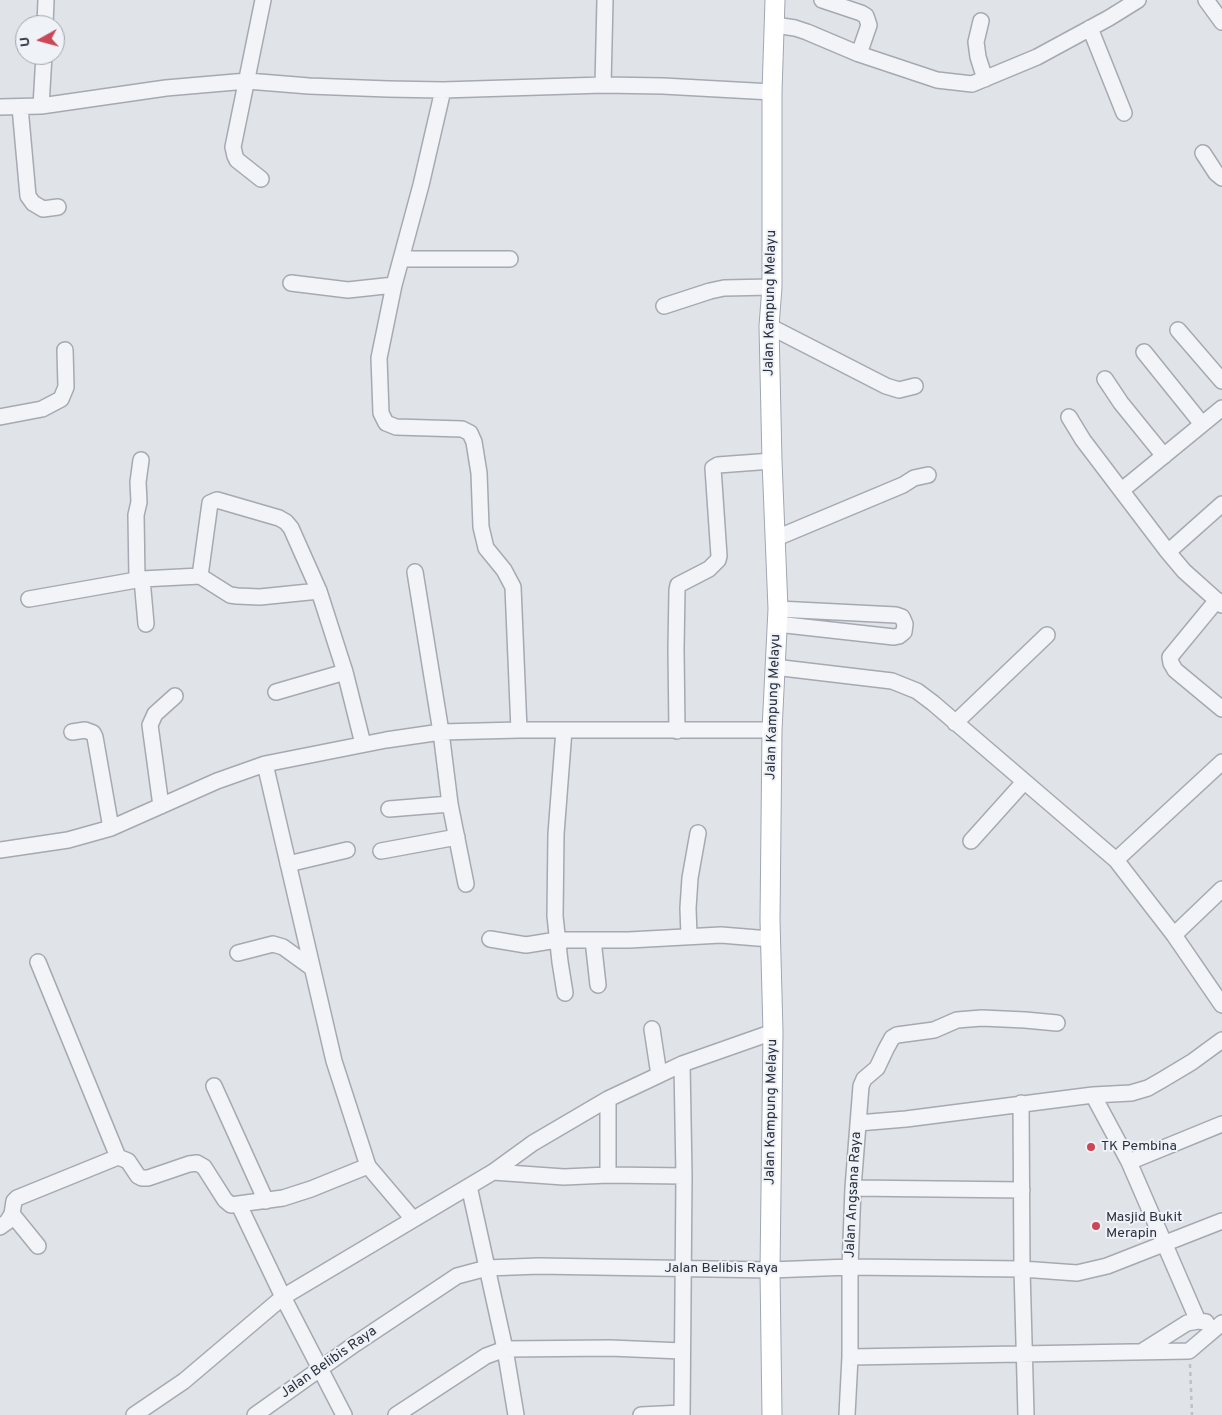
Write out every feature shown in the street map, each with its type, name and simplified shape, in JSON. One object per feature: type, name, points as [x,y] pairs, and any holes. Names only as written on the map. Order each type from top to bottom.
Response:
[{"type":"main road","name":"Jalan Kampung Melayu","points":[[772,1415],[770,1270],[773,1032],[770,939],[772,730],[777,616],[770,326],[772,287],[772,92],[775,0]]},
{"type":"street","points":[[45,15],[46,0]]},
{"type":"street","points":[[261,178],[237,160],[233,147],[263,0]]},
{"type":"street","points":[[603,85],[605,0]]},
{"type":"street","points":[[822,0],[861,12],[866,16],[869,25],[859,54]]},
{"type":"street","points":[[775,25],[807,32],[859,54],[937,80],[972,84],[1037,57],[1138,0]]},
{"type":"street","points":[[1206,0],[1222,22]]},
{"type":"street","points":[[981,22],[976,42],[978,57],[985,79]]},
{"type":"street","points":[[1090,28],[1124,113]]},
{"type":"street","points":[[42,106],[44,65]]},
{"type":"street","points":[[0,107],[42,106],[166,88],[248,80],[309,86],[388,90],[603,85],[664,86],[772,92]]},
{"type":"street","points":[[443,90],[394,285],[380,358],[382,414],[386,423],[396,427],[462,429],[470,433],[474,442],[481,526],[486,548],[504,570],[513,587],[519,730]]},
{"type":"street","points":[[20,107],[28,196],[33,203],[43,209],[58,207]]},
{"type":"street","points":[[1203,153],[1216,174],[1222,178]]},
{"type":"street","points":[[401,259],[510,259]]},
{"type":"street","points":[[291,283],[348,290],[394,285]]},
{"type":"street","points":[[664,306],[724,288],[772,287]]},
{"type":"street","points":[[770,326],[886,386],[900,390],[915,386]]},
{"type":"street","points":[[1178,330],[1222,381]]},
{"type":"street","points":[[0,417],[42,409],[61,399],[66,387],[65,350]]},
{"type":"street","points":[[1144,352],[1202,424]]},
{"type":"street","points":[[1105,379],[1121,403],[1164,456]]},
{"type":"street","points":[[1122,490],[1222,408]]},
{"type":"street","points":[[1069,417],[1082,440],[1168,552],[1184,571],[1220,603],[1170,657],[1171,664],[1176,670],[1222,709]]},
{"type":"street","points":[[141,460],[138,482],[139,502],[136,515],[140,580],[146,624]]},
{"type":"street","points":[[677,731],[677,590],[678,585],[709,569],[718,560],[713,468],[718,464],[772,461]]},
{"type":"street","points":[[774,539],[903,485],[914,478],[928,475]]},
{"type":"street","points":[[200,576],[210,503],[217,500],[279,518],[286,522],[319,591],[345,672],[363,744]]},
{"type":"street","points":[[1168,552],[1222,504]]},
{"type":"street","points":[[415,572],[450,804],[466,884]]},
{"type":"street","points":[[29,599],[140,580],[200,576],[230,595],[260,597],[319,591]]},
{"type":"street","points":[[896,615],[902,617],[905,624],[904,632],[894,638],[777,616],[896,615]]},
{"type":"street","points":[[955,722],[1047,635]]},
{"type":"street","points":[[774,667],[892,681],[917,691],[1116,860],[1174,936],[1222,1005]]},
{"type":"street","points":[[276,692],[345,672]]},
{"type":"street","points":[[161,806],[150,725],[155,714],[175,696]]},
{"type":"street","points":[[72,732],[85,730],[93,733],[96,737],[111,828]]},
{"type":"street","points":[[0,850],[68,840],[111,828],[217,781],[265,764],[363,744],[440,732],[519,730],[772,730]]},
{"type":"street","points":[[564,730],[556,834],[555,916],[565,993]]},
{"type":"street","points":[[1116,860],[1222,762]]},
{"type":"street","points":[[265,764],[334,1061],[368,1166],[413,1219]]},
{"type":"street","points":[[971,841],[1024,782]]},
{"type":"street","points":[[389,810],[450,804]]},
{"type":"street","points":[[689,936],[690,878],[698,833]]},
{"type":"street","points":[[381,850],[457,837]]},
{"type":"street","points":[[288,864],[347,850]]},
{"type":"street","points":[[1174,936],[1222,889]]},
{"type":"street","points":[[490,939],[526,944],[557,940],[629,940],[721,935],[770,939]]},
{"type":"street","points":[[593,940],[598,985]]},
{"type":"street","points":[[238,952],[273,944],[283,947],[312,968]]},
{"type":"street","points":[[38,962],[118,1157]]},
{"type":"street","name":"Jalan Angsana Raya","points":[[847,1415],[853,1188],[858,1123],[864,1079],[877,1068],[892,1038],[897,1035],[934,1030],[957,1020],[982,1018],[1057,1023]]},
{"type":"street","points":[[652,1029],[659,1075]]},
{"type":"street","points":[[134,1415],[184,1382],[283,1297],[493,1172],[533,1143],[608,1098],[682,1064],[773,1032]]},
{"type":"street","points":[[858,1123],[924,1117],[1093,1095],[1132,1093],[1148,1088],[1192,1062],[1222,1040]]},
{"type":"street","points":[[642,1415],[682,1414],[684,1176],[682,1064]]},
{"type":"street","points":[[214,1086],[266,1201]]},
{"type":"street","points":[[1093,1095],[1129,1162],[1198,1321]]},
{"type":"street","points":[[608,1098],[608,1175]]},
{"type":"street","points":[[1021,1103],[1022,1269],[1026,1415]]},
{"type":"street","points":[[1129,1162],[1222,1124]]},
{"type":"street","points":[[0,1227],[7,1222],[12,1214],[14,1201],[17,1198],[118,1157],[128,1161],[138,1176],[142,1178],[148,1178],[197,1163],[204,1167],[225,1200],[231,1205],[283,1198],[368,1166]]},
{"type":"street","points":[[493,1172],[564,1176],[684,1176]]},
{"type":"street","points":[[470,1186],[505,1350],[516,1415]]},
{"type":"street","points":[[853,1188],[1022,1190]]},
{"type":"street","points":[[239,1205],[283,1297],[344,1415]]},
{"type":"street","points":[[12,1214],[38,1246]]},
{"type":"street","name":"Jalan Belibis Raya","points":[[255,1415],[457,1276],[487,1268],[539,1266],[770,1270],[850,1267],[1022,1269],[1077,1273],[1107,1266],[1222,1220]]},
{"type":"street","points":[[1139,1353],[1187,1323],[1198,1321],[1222,1323]]},
{"type":"street","points":[[850,1357],[1189,1351],[1222,1323]]},
{"type":"street","points":[[396,1415],[486,1356],[505,1350],[610,1348],[682,1351]]},
{"type":"path","points":[[1189,1351],[1192,1415]]},
{"type":"place","name":"TK Pembina","points":[[1091,1147]]},
{"type":"place","name":"Masjid Bukit Merapin","points":[[1096,1226]]}]
